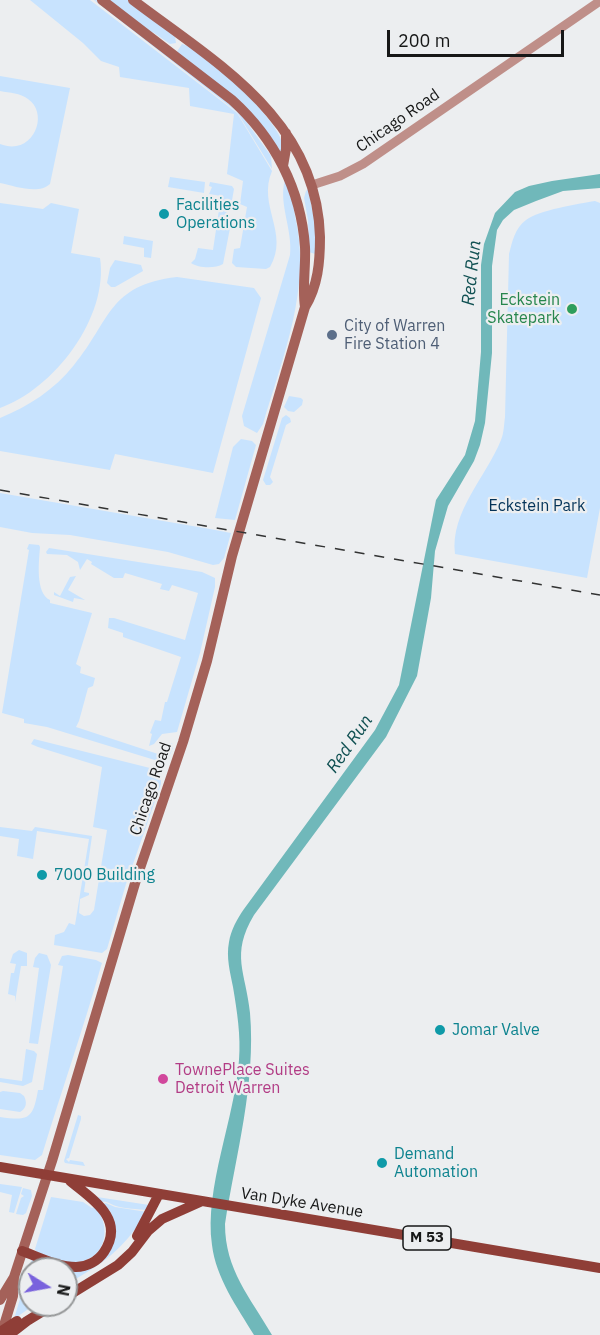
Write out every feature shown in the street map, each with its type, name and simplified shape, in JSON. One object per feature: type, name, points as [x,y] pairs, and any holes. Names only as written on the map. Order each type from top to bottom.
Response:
[{"type":"main road","name":"Chicago Road","points":[[102,0],[244,111],[267,138],[283,166],[299,208],[304,244],[305,307]]},
{"type":"main road","points":[[133,0],[255,95],[269,110],[286,132],[312,185],[304,189],[299,208]]},
{"type":"main road","points":[[166,50],[177,46],[181,37]]},
{"type":"main road","points":[[283,166],[286,132]]},
{"type":"main road","name":"Chicago Road","points":[[0,1300],[14,1276],[47,1176],[136,880],[173,772],[205,667],[232,556],[305,307],[313,295],[320,259],[318,217],[312,185]]},
{"type":"main road","name":"Van Dyke Avenue","points":[[0,1167],[600,1268]]},
{"type":"main road","points":[[22,1251],[73,1267],[89,1264],[101,1256],[105,1250],[110,1229],[107,1215],[95,1201],[67,1179]]},
{"type":"main road","points":[[78,1284],[110,1264],[127,1249],[151,1213],[159,1194]]},
{"type":"main road","points":[[78,1290],[118,1265],[132,1252],[148,1231],[162,1219],[200,1202]]},
{"type":"main road","name":"Chicago Road","points":[[3,1333],[13,1296],[14,1276]]},
{"type":"main road","points":[[3,1333],[26,1317]]},
{"type":"main road","points":[[3,1333],[34,1317]]},
{"type":"street","name":"Chicago Road","points":[[312,185],[340,176],[363,164],[600,1]]},
{"type":"green space","points":[[30,0],[90,0],[237,113],[272,171],[268,184],[268,196],[277,243],[270,267],[266,269],[236,267],[232,263],[234,249],[240,248],[247,207],[240,204],[243,181],[227,174],[234,114],[190,106],[189,88],[120,77],[119,67],[101,61],[83,43]]},
{"type":"green space","points":[[94,0],[238,110],[271,156],[272,169],[237,112]]},
{"type":"green space","points":[[106,0],[128,0],[175,37],[176,43],[170,44],[141,27]]},
{"type":"green space","points":[[182,44],[223,72],[255,104],[278,133],[282,144],[281,154],[176,53]]},
{"type":"green space","points":[[0,76],[70,88],[50,184],[45,187],[26,189],[0,183],[0,144],[21,145],[29,139],[35,132],[38,114],[25,97],[0,91]]},
{"type":"green space","points":[[170,177],[205,182],[204,193],[168,187]]},
{"type":"green space","points":[[285,180],[293,202],[299,243],[298,295],[279,373],[263,424],[257,433],[244,426],[242,416],[290,255],[290,236],[283,198]]},
{"type":"green space","points":[[210,182],[232,186],[234,189],[225,221],[231,223],[223,264],[216,267],[198,266],[191,263],[195,259],[198,248],[213,250],[221,196],[209,194],[212,187],[209,186]]},
{"type":"green space","points":[[308,189],[316,228],[315,254],[309,252],[308,220],[304,198]]},
{"type":"green space","name":"Eckstein Park","points":[[595,201],[600,203],[600,508],[587,578],[455,554],[455,539],[463,509],[495,454],[503,431],[509,254],[514,236],[522,223],[532,216]]},
{"type":"green space","points":[[0,203],[43,209],[51,203],[79,209],[71,253],[100,258],[101,281],[96,304],[74,348],[40,385],[20,399],[0,408]]},
{"type":"green space","points":[[124,236],[153,241],[151,258],[144,257],[144,248],[123,244]]},
{"type":"green space","points":[[115,260],[141,265],[143,271],[111,287],[107,283],[110,268]]},
{"type":"green space","points":[[177,277],[254,288],[261,298],[213,473],[115,454],[110,470],[0,451],[0,418],[31,403],[58,382],[74,365],[113,307],[124,296],[154,281]]},
{"type":"green space","points":[[289,396],[303,400],[302,405],[294,412],[284,407]]},
{"type":"green space","points":[[286,415],[291,422],[286,425],[270,477],[273,482],[266,485],[263,480],[282,418]]},
{"type":"green space","points":[[241,439],[252,441],[256,445],[235,520],[215,518],[233,447]]},
{"type":"green space","points":[[0,493],[231,533],[224,558],[219,564],[213,565],[168,552],[70,535],[32,533],[0,527]]},
{"type":"green space","points":[[29,544],[40,547],[40,584],[50,603],[92,613],[76,664],[81,667],[80,673],[95,678],[93,686],[88,688],[76,727],[158,754],[172,743],[173,748],[168,759],[158,761],[47,727],[24,723],[24,719],[2,713]]},
{"type":"green space","points":[[49,548],[202,572],[215,578],[200,653],[177,732],[162,734],[154,744],[149,746],[152,734],[150,733],[155,720],[161,721],[165,702],[167,702],[181,657],[123,637],[123,633],[108,628],[109,618],[185,640],[198,593],[172,585],[169,591],[160,589],[162,584],[125,573],[123,578],[114,578],[87,559],[80,570],[78,562],[67,555],[47,554]]},
{"type":"green space","points":[[76,576],[68,590],[85,600],[74,598],[73,602],[54,595],[54,592],[60,596],[70,577]]},
{"type":"green space","points":[[34,739],[154,769],[161,776],[161,784],[126,884],[107,949],[102,953],[54,945],[55,935],[64,932],[69,923],[75,925],[89,839],[37,831],[33,859],[17,856],[19,839],[0,836],[0,827],[32,831],[35,827],[92,836],[84,892],[89,895],[80,899],[79,913],[84,916],[90,915],[94,910],[107,830],[93,827],[102,767],[38,747],[31,744]]},
{"type":"green space","points":[[19,950],[27,953],[27,966],[21,966],[15,1002],[15,996],[8,994],[11,973],[14,973],[16,964],[10,963],[13,954]]},
{"type":"green space","points":[[39,953],[47,955],[51,965],[38,1044],[29,1043],[39,968],[33,967]]},
{"type":"green space","points":[[68,955],[102,963],[42,1155],[35,1160],[0,1155],[0,1117],[17,1119],[28,1116],[34,1107],[38,1090],[43,1090],[63,966],[58,965],[62,956]]},
{"type":"green space","points":[[26,1049],[37,1054],[32,1082],[23,1086],[0,1082],[0,1078],[22,1081]]},
{"type":"green space","points":[[0,1092],[20,1093],[24,1096],[26,1103],[24,1109],[20,1112],[0,1109]]},
{"type":"green space","points":[[78,1115],[81,1119],[69,1158],[66,1159],[69,1162],[70,1160],[83,1162],[85,1166],[64,1161]]},
{"type":"green space","points":[[0,1184],[22,1187],[14,1213],[9,1212],[12,1195],[0,1192]]},
{"type":"green space","points":[[23,1188],[31,1190],[32,1196],[26,1213],[23,1215],[16,1214],[21,1198],[24,1196],[21,1194]]},
{"type":"green space","points":[[51,1197],[83,1202],[92,1208],[96,1207],[101,1215],[104,1223],[104,1240],[95,1255],[88,1259],[78,1262],[78,1257],[49,1257],[37,1253],[35,1249]]},
{"type":"green space","points":[[97,1197],[149,1205],[148,1210],[120,1207],[101,1202]]},
{"type":"green space","points":[[102,1204],[147,1212],[129,1237],[112,1254],[78,1278],[78,1268],[97,1264],[113,1218],[110,1211]]},
{"type":"shaded area","name":"Red Run","points":[[600,174],[600,188],[563,191],[536,201],[514,210],[503,220],[497,230],[492,266],[492,353],[485,423],[474,461],[448,506],[435,551],[431,598],[417,676],[386,737],[254,915],[243,941],[242,964],[250,1013],[250,1066],[244,1119],[225,1224],[229,1255],[234,1269],[272,1335],[254,1335],[228,1292],[218,1269],[212,1245],[212,1200],[239,1060],[238,1023],[228,959],[231,933],[244,909],[375,730],[399,685],[436,500],[465,455],[475,421],[481,352],[481,265],[484,244],[495,213],[515,192],[529,186]]},
{"type":"railway","points":[[0,490],[600,595]]},
{"type":"place","name":"Facilities Operations","points":[[164,214]]},
{"type":"place","name":"Eckstein Skatepark","points":[[572,309]]},
{"type":"place","name":"City of Warren Fire Station 4","points":[[332,335]]},
{"type":"place","name":"7000 Building","points":[[42,875]]},
{"type":"place","name":"Jomar Valve","points":[[440,1030]]},
{"type":"place","name":"TownePlace Suites Detroit Warren","points":[[163,1079]]},
{"type":"place","name":"Demand Automation","points":[[382,1163]]}]
